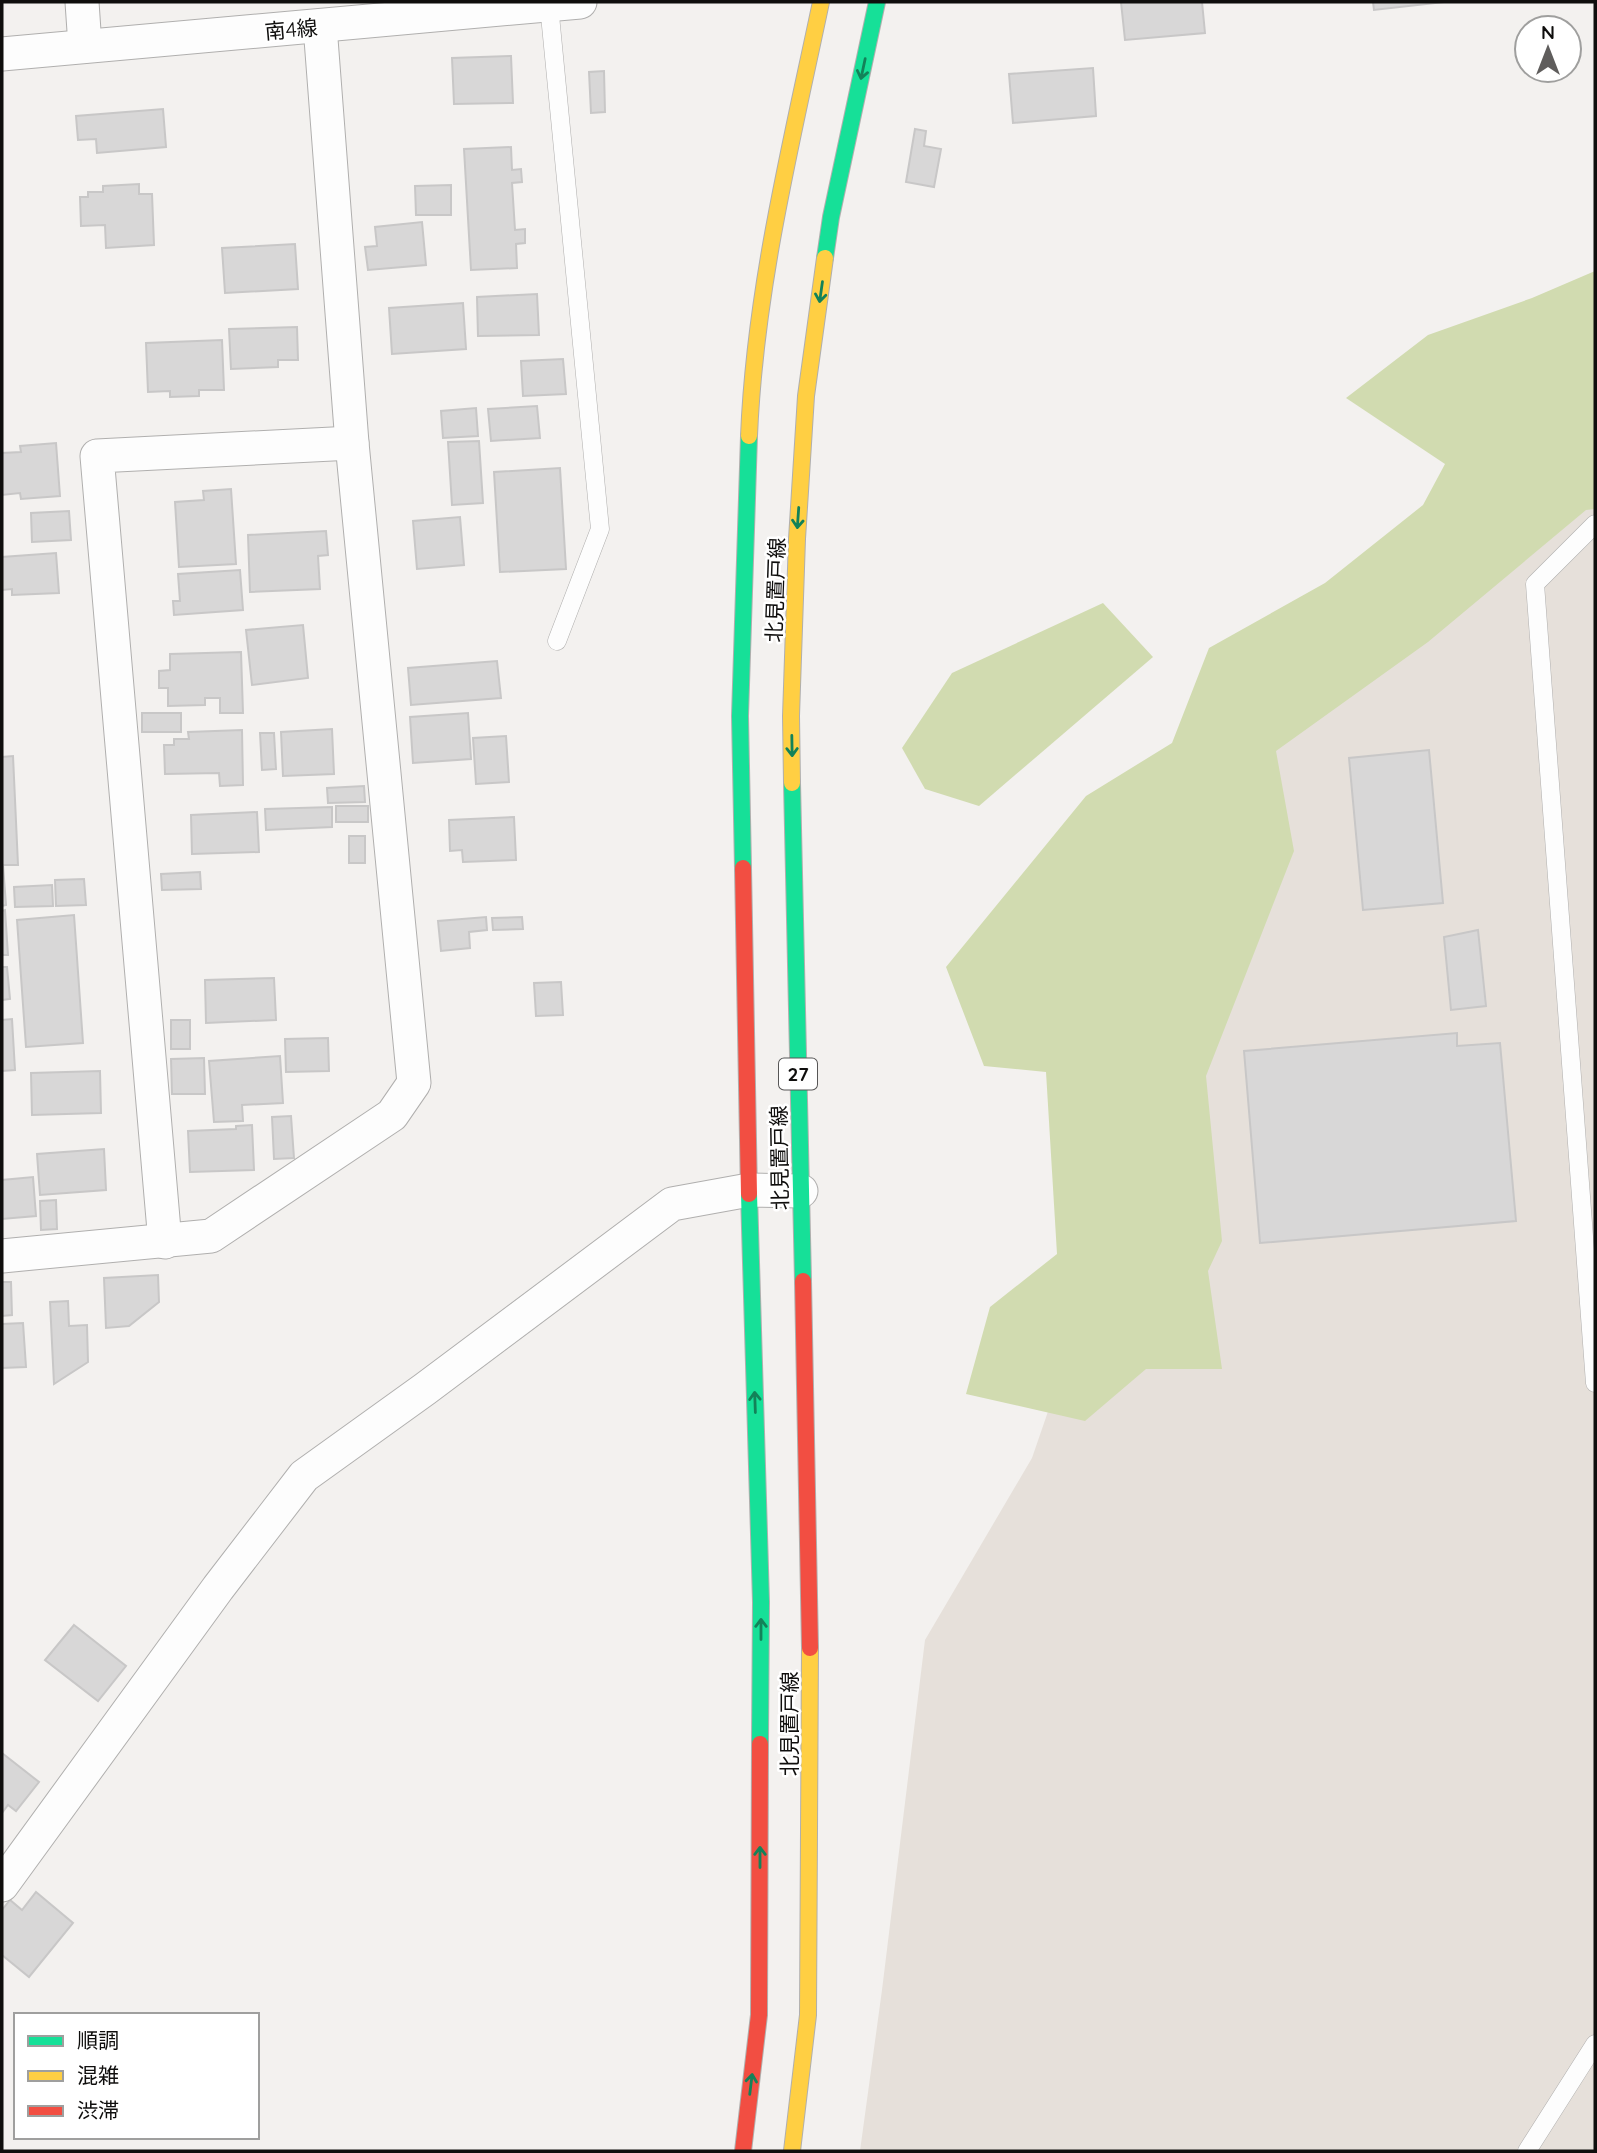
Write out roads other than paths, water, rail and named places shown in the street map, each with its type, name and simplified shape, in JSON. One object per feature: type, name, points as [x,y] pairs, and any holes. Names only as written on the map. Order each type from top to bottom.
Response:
[{"type":"main road","name":"北見置戸線","points":[[743,2151],[759,2015],[761,1602],[749,1191],[740,716],[744,544],[751,389],[776,215],[821,2]]},
{"type":"main road","name":"北見置戸線","points":[[792,2151],[808,2015],[810,1604],[791,716],[797,539],[806,396],[831,217],[877,2]]},
{"type":"street","points":[[82,2],[85,46]]},
{"type":"street","name":"南4線","points":[[2,54],[330,18],[565,3]]},
{"type":"street","points":[[2,1256],[211,1236],[392,1115],[414,1083],[352,443],[330,18]]},
{"type":"street","points":[[165,1242],[97,456],[352,443]]},
{"type":"street","points":[[2,1885],[218,1588],[304,1476],[425,1390],[672,1204],[749,1191],[801,1191]]},
{"type":"lane","points":[[557,641],[600,529],[565,3]]},
{"type":"lane","points":[[1595,524],[1535,584],[1595,1384]]},
{"type":"lane","points":[[1527,2151],[1595,2044]]}]
